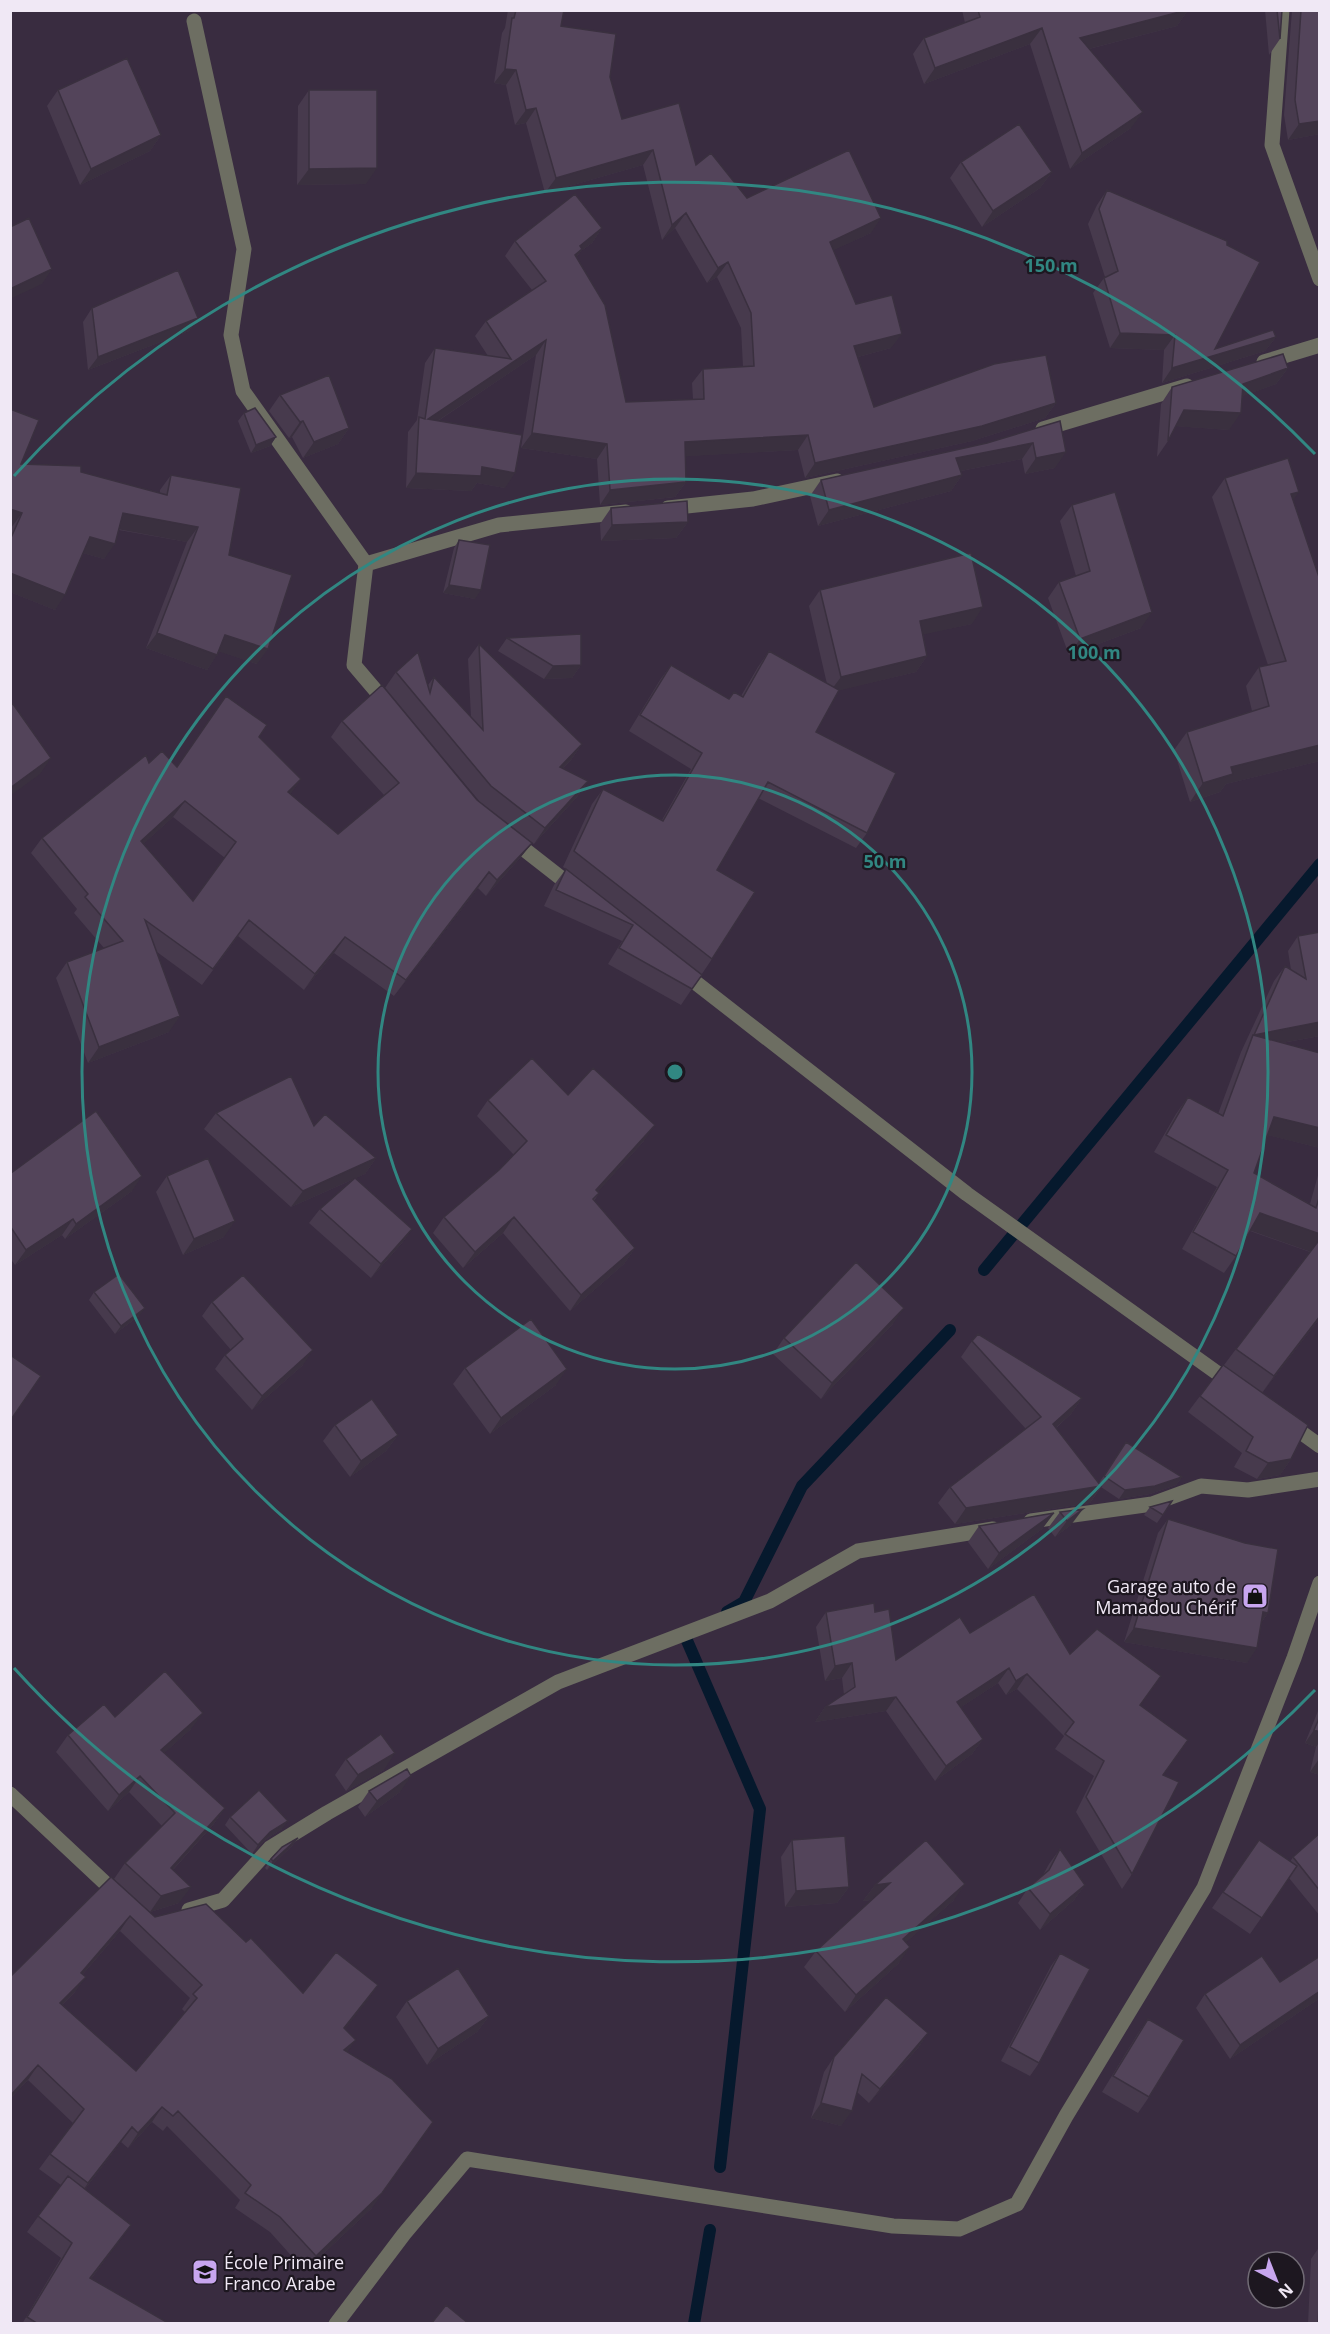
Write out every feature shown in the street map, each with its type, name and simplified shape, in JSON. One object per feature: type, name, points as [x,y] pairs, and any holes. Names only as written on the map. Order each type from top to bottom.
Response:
[{"type":"street","points":[[1282,10],[1272,145],[1320,279]]},
{"type":"street","points":[[195,21],[244,249],[231,335],[243,391],[366,564],[354,665],[399,719]]},
{"type":"street","points":[[1253,366],[1320,345]]},
{"type":"street","points":[[1030,433],[1197,382]]},
{"type":"street","points":[[366,564],[499,525],[753,499],[858,476]]},
{"type":"street","points":[[501,831],[585,896]]},
{"type":"street","points":[[669,962],[967,1194],[1243,1392]]},
{"type":"street","points":[[1272,1412],[1320,1446]]},
{"type":"street","points":[[169,1916],[223,1900],[270,1848],[327,1813],[558,1682],[770,1601],[858,1551],[1152,1504],[1201,1486],[1248,1490],[1320,1479]]},
{"type":"street","points":[[336,2324],[404,2234],[467,2159],[893,2226],[959,2229],[1017,2204],[1066,2116],[1204,1888],[1320,1583]]},
{"type":"street","points":[[10,1794],[130,1907]]},
{"type":"building","points":[[516,10],[564,10],[561,26],[616,34],[610,77],[622,119],[679,103],[696,165],[711,153],[747,198],[849,150],[881,218],[830,242],[856,304],[892,295],[902,334],[854,346],[874,407],[994,364],[1046,355],[1056,403],[982,426],[815,463],[808,435],[685,442],[686,482],[610,490],[607,444],[532,433],[546,340],[428,419],[522,435],[515,473],[482,467],[481,476],[416,473],[419,417],[425,419],[435,348],[511,359],[486,321],[546,281],[515,241],[575,194],[602,228],[580,246],[582,249],[575,255],[605,305],[626,402],[704,399],[703,369],[754,366],[751,313],[728,262],[718,268],[686,213],[672,225],[653,150],[556,178],[536,108],[526,110],[516,70],[505,69],[512,18]]},
{"type":"building","points":[[978,10],[1187,10],[1080,38],[1143,112],[1082,153],[1042,28],[935,68],[924,38],[980,17]]},
{"type":"building","points":[[1277,10],[1282,10],[1280,39]]},
{"type":"building","points":[[1301,10],[1320,10],[1320,121],[1299,124],[1295,100]]},
{"type":"building","points":[[127,58],[161,135],[91,169],[58,90]]},
{"type":"building","points":[[309,90],[377,90],[377,168],[309,169]]},
{"type":"building","points":[[1019,124],[1052,172],[993,211],[961,162]]},
{"type":"building","points":[[1107,190],[1227,241],[1227,245],[1260,262],[1215,349],[1273,330],[1276,337],[1172,368],[1175,335],[1120,333],[1104,278],[1118,271],[1099,209]]},
{"type":"building","points":[[29,218],[52,269],[10,289],[10,227]]},
{"type":"building","points":[[178,270],[198,318],[98,357],[92,308]]},
{"type":"building","points":[[1283,354],[1288,368],[1243,384],[1241,413],[1184,410],[1168,441],[1172,387]]},
{"type":"building","points":[[329,375],[349,428],[314,442],[303,421],[300,422],[280,395]]},
{"type":"building","points":[[255,408],[276,437],[256,445],[244,413]]},
{"type":"building","points":[[10,409],[39,420],[21,464],[81,466],[81,472],[167,495],[171,475],[241,488],[229,555],[292,575],[268,649],[225,635],[217,655],[157,633],[198,527],[123,513],[115,544],[90,537],[65,595],[10,573],[10,540],[22,513],[10,509]]},
{"type":"building","points":[[1060,421],[1066,452],[1036,458],[1033,443],[956,458],[962,475],[829,510],[821,480],[987,443]]},
{"type":"building","points":[[1288,458],[1299,492],[1291,494],[1320,580],[1320,745],[1231,767],[1233,774],[1203,783],[1187,732],[1269,706],[1259,667],[1286,661],[1225,478]]},
{"type":"building","points":[[1115,492],[1152,612],[1080,639],[1059,582],[1090,571],[1072,505]]},
{"type":"building","points":[[687,501],[688,522],[612,525],[611,508]]},
{"type":"building","points":[[459,540],[490,545],[481,590],[449,585]]},
{"type":"building","points":[[971,553],[983,607],[920,621],[927,656],[841,677],[820,590]]},
{"type":"building","points":[[581,634],[581,665],[553,666],[507,638]]},
{"type":"building","points":[[479,644],[582,744],[560,767],[588,781],[545,828],[491,786],[396,672],[418,652],[430,693],[434,677],[483,730]]},
{"type":"building","points":[[769,651],[839,690],[816,732],[896,773],[867,833],[768,782],[717,870],[755,892],[712,959],[574,851],[603,789],[663,821],[702,753],[640,715],[671,665],[729,699],[734,692],[743,697]]},
{"type":"building","points":[[382,685],[477,800],[532,843],[497,880],[489,872],[406,980],[345,937],[315,974],[249,920],[213,969],[145,920],[180,1016],[99,1047],[67,962],[123,941],[85,897],[88,894],[42,838],[146,755],[149,763],[162,751],[177,767],[226,696],[267,725],[259,737],[301,779],[288,792],[338,834],[399,783],[342,721]],"holes":[[[185,801],[236,842],[193,901],[141,841]]]},
{"type":"building","points":[[13,704],[51,758],[10,788],[10,706]]},
{"type":"building","points":[[566,869],[702,975],[692,989],[619,948],[633,925],[556,890]]},
{"type":"building","points":[[1320,932],[1320,1022],[1254,1035],[1285,966],[1306,979],[1298,936]]},
{"type":"building","points":[[1253,1035],[1320,1053],[1320,1128],[1274,1117],[1254,1173],[1316,1208],[1320,1195],[1320,1234],[1260,1213],[1236,1256],[1193,1232],[1228,1170],[1166,1135],[1188,1097],[1223,1116]]},
{"type":"building","points":[[532,1058],[568,1095],[593,1068],[655,1125],[596,1190],[599,1193],[593,1199],[635,1248],[581,1295],[514,1217],[475,1252],[444,1217],[499,1170],[527,1141],[488,1100]]},
{"type":"building","points":[[291,1076],[314,1126],[325,1114],[376,1158],[303,1191],[216,1113]]},
{"type":"building","points":[[96,1111],[142,1176],[76,1224],[73,1219],[26,1250],[10,1226],[10,1172]]},
{"type":"building","points":[[208,1158],[235,1221],[194,1239],[167,1176]]},
{"type":"building","points":[[355,1178],[412,1229],[381,1264],[320,1209]]},
{"type":"building","points":[[1320,1239],[1320,1316],[1274,1376],[1236,1349]]},
{"type":"building","points":[[856,1262],[904,1308],[832,1383],[784,1338]]},
{"type":"building","points":[[119,1274],[145,1308],[121,1326],[94,1292]]},
{"type":"building","points":[[243,1275],[313,1350],[262,1396],[225,1355],[243,1339],[212,1302]]},
{"type":"building","points":[[531,1319],[567,1369],[501,1418],[465,1368]]},
{"type":"building","points":[[978,1334],[1082,1398],[1053,1424],[1101,1486],[966,1508],[950,1487],[1041,1417],[972,1341]]},
{"type":"building","points":[[10,1355],[41,1376],[10,1421]]},
{"type":"building","points":[[1223,1365],[1308,1425],[1291,1459],[1268,1463],[1246,1451],[1253,1437],[1200,1396]]},
{"type":"building","points":[[372,1399],[398,1435],[361,1461],[335,1425]]},
{"type":"building","points":[[1126,1442],[1182,1477],[1155,1486],[1125,1490],[1104,1476]]},
{"type":"building","points":[[1172,1501],[1163,1515],[1150,1507]]},
{"type":"building","points":[[1083,1509],[1067,1521],[1060,1512]]},
{"type":"building","points":[[1054,1513],[999,1553],[979,1526]]},
{"type":"building","points":[[1168,1519],[1245,1543],[1278,1549],[1268,1613],[1263,1612],[1257,1648],[1134,1628]]},
{"type":"building","points":[[1034,1594],[1070,1654],[1097,1629],[1161,1676],[1140,1705],[1188,1740],[1163,1775],[1179,1782],[1132,1874],[1086,1797],[1104,1761],[1065,1734],[1074,1722],[1027,1674],[1016,1681],[1009,1668],[957,1702],[983,1739],[946,1766],[896,1697],[825,1707],[855,1687],[852,1663],[835,1666],[826,1612],[874,1603],[875,1612],[889,1609],[896,1660],[960,1617],[970,1633]]},
{"type":"building","points":[[165,1671],[203,1713],[161,1750],[225,1808],[171,1868],[191,1887],[161,1896],[125,1863],[175,1813],[140,1776],[119,1795],[68,1735],[104,1704],[115,1717]]},
{"type":"building","points":[[1320,1716],[1320,1732],[1314,1730]]},
{"type":"building","points":[[381,1734],[395,1753],[358,1775],[346,1759]]},
{"type":"building","points":[[407,1769],[411,1776],[377,1801],[369,1791]]},
{"type":"building","points":[[259,1790],[288,1821],[270,1832],[258,1845],[230,1817]]},
{"type":"building","points":[[1320,1833],[1320,1891],[1293,1857]]},
{"type":"building","points":[[845,1836],[849,1887],[796,1891],[792,1840]]},
{"type":"building","points":[[298,1838],[273,1861],[271,1859],[282,1847]]},
{"type":"building","points":[[926,1840],[965,1884],[903,1939],[910,1947],[856,1995],[816,1951],[890,1883],[875,1885]]},
{"type":"building","points":[[1259,1840],[1297,1866],[1262,1918],[1223,1892]]},
{"type":"building","points":[[1060,1849],[1085,1885],[1050,1914],[1028,1888],[1049,1870]]},
{"type":"building","points":[[111,1877],[155,1917],[206,1904],[246,1942],[251,1938],[303,1993],[336,1952],[378,1985],[344,2028],[356,2040],[344,2050],[392,2079],[433,2122],[382,2193],[316,2256],[280,2217],[245,2193],[251,2185],[178,2111],[173,2116],[162,2107],[138,2133],[132,2127],[88,2183],[50,2154],[84,2109],[38,2065],[10,2096],[10,1977]],"holes":[[[130,1916],[202,1985],[193,1994],[197,1998],[136,2071],[60,2003],[86,1977],[81,1973]]]},
{"type":"building","points":[[1060,1953],[1090,1969],[1039,2063],[1010,2047]]},
{"type":"building","points":[[1262,1956],[1280,1982],[1320,1956],[1320,1991],[1240,2045],[1205,1994]]},
{"type":"building","points":[[458,1968],[489,2016],[438,2049],[407,2001]]},
{"type":"building","points":[[886,1997],[928,2033],[880,2089],[862,2074],[852,2111],[821,2103],[834,2057]]},
{"type":"building","points":[[1148,2019],[1184,2040],[1149,2097],[1113,2076]]},
{"type":"building","points":[[68,2176],[131,2225],[90,2278],[170,2324],[38,2324],[27,2317],[72,2243],[38,2216]]},
{"type":"building","points":[[1320,2290],[1320,2324],[1318,2324]]},
{"type":"building","points":[[446,2305],[469,2324],[431,2324]]},
{"type":"waterway","points":[[984,1270],[1320,864]]},
{"type":"waterway","points":[[727,1612],[744,1602],[802,1486],[950,1330]]},
{"type":"waterway","points":[[694,1631],[685,1636],[760,1809],[720,2167]]},
{"type":"waterway","points":[[694,2324],[710,2230]]},
{"type":"place","name":"Garage auto de Mamadou Chérif","points":[[1255,1596]]},
{"type":"place","name":"École Primaire Franco Arabe","points":[[205,2272]]}]
